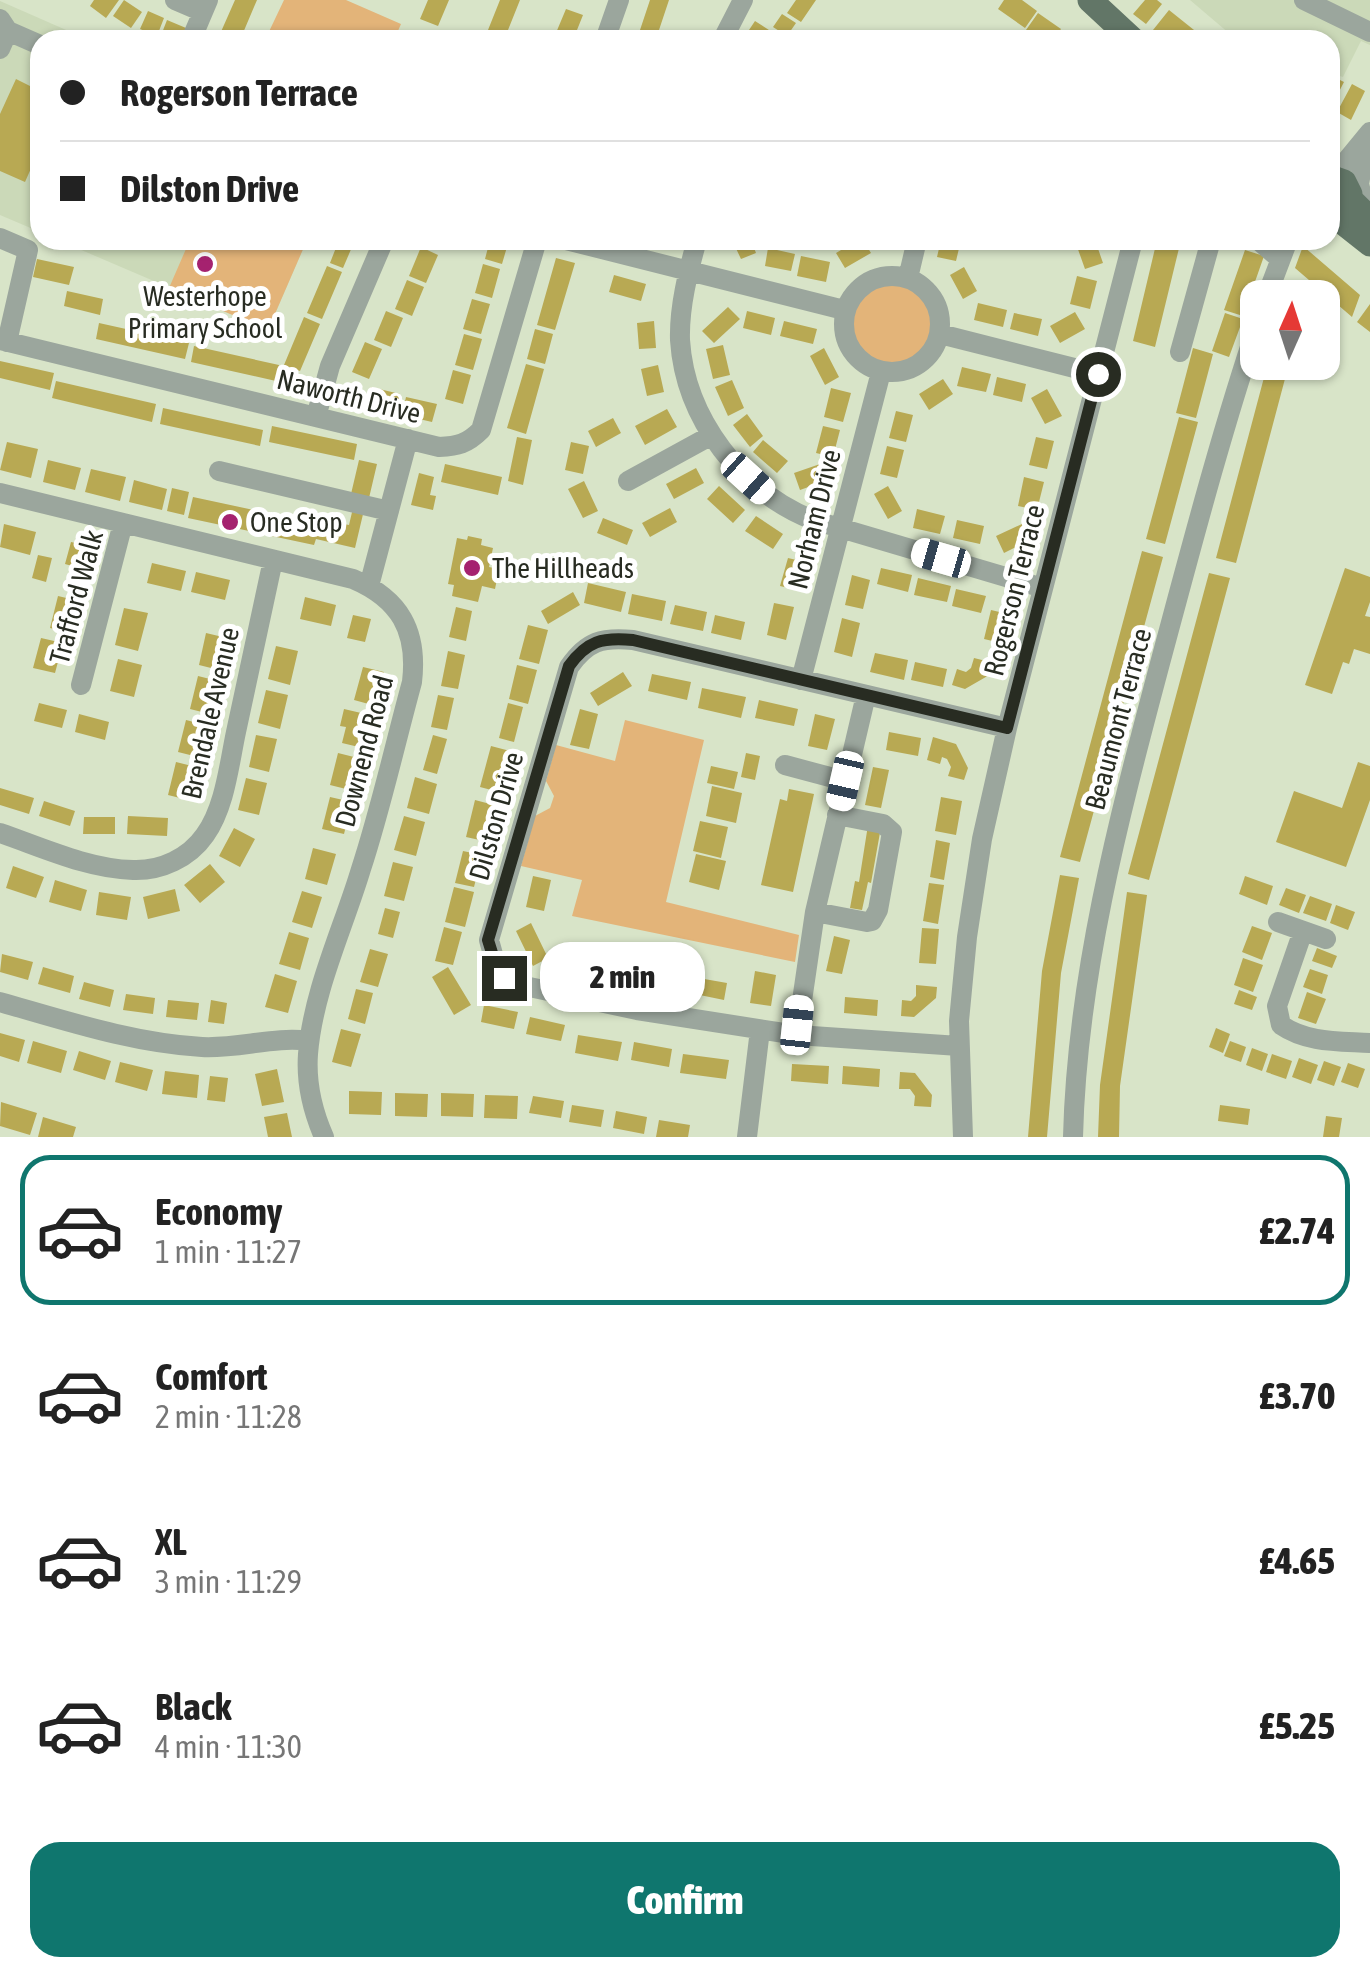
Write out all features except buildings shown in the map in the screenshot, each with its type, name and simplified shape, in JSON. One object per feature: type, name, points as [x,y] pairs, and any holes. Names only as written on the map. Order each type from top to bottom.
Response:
[{"type":"main road","points":[[1090,0],[1122,30]]},
{"type":"main road","points":[[1345,200],[1370,244]]},
{"type":"street","points":[[176,0],[206,6],[196,30]]},
{"type":"street","points":[[728,30],[744,0]]},
{"type":"street","points":[[1304,0],[1370,32]]},
{"type":"street","points":[[608,30],[615,1]]},
{"type":"street","points":[[3,33],[30,41]]},
{"type":"street","points":[[1345,200],[1370,132]]},
{"type":"street","points":[[1345,200],[1359,184],[1367,149]]},
{"type":"street","points":[[1345,200],[1367,149]]},
{"type":"street","name":"Naworth Drive","points":[[0,238],[28,250],[4,341],[438,446],[458,446],[481,430],[534,250]]},
{"type":"street","points":[[316,417],[330,366],[380,250]]},
{"type":"street","points":[[605,250],[844,310]]},
{"type":"street","points":[[694,250],[680,340],[687,376],[712,434],[748,478],[788,510],[840,529],[1044,588]]},
{"type":"street","points":[[908,278],[915,250]]},
{"type":"street","name":"Rogerson Terrace","points":[[963,1137],[959,1046],[982,839],[1130,250]]},
{"type":"street","points":[[1180,352],[1208,250]]},
{"type":"street","points":[[1273,280],[1284,250]]},
{"type":"street","points":[[888,275],[908,278],[930,294],[937,306],[940,334],[932,352],[918,365],[900,372],[881,372],[863,364],[850,350],[843,331],[844,310],[853,294],[868,281],[888,275]]},
{"type":"street","points":[[940,334],[1098,374]]},
{"type":"street","name":"Norham Drive","points":[[801,680],[881,372]]},
{"type":"street","name":"Beaumont Terrace","points":[[1073,1137],[1074,1100],[1099,908],[1196,530],[1241,380]]},
{"type":"street","points":[[628,481],[712,434]]},
{"type":"street","points":[[0,493],[369,586],[408,439]]},
{"type":"street","points":[[219,470],[389,511]]},
{"type":"street","name":"Trafford Walk","points":[[81,686],[124,523]]},
{"type":"street","name":"Brendale Avenue","points":[[0,833],[70,856],[132,870],[162,866],[180,859],[195,846],[207,832],[224,786],[273,560]]},
{"type":"street","name":"Downend Road","points":[[324,1137],[312,1102],[310,1041],[317,1007],[363,864],[414,667],[411,640],[396,606],[369,586]]},
{"type":"street","name":"Dilston Drive","points":[[959,1046],[760,1030],[636,1010],[520,985],[497,969],[488,940],[569,666],[591,642],[609,638],[633,640],[1007,728]]},
{"type":"street","points":[[796,1035],[814,912],[866,695]]},
{"type":"street","points":[[785,765],[845,781]]},
{"type":"street","points":[[814,912],[867,922],[872,921],[878,910],[892,832],[883,824],[837,815]]},
{"type":"street","points":[[1278,922],[1326,939]]},
{"type":"street","points":[[1303,931],[1277,1006],[1280,1025],[1331,1042],[1370,1043]]},
{"type":"street","points":[[0,1002],[125,1037],[165,1044],[209,1048],[310,1041]]},
{"type":"street","points":[[748,1137],[760,1030]]},
{"type":"shaded area","points":[[284,0],[346,0],[401,24],[398,30],[270,30]]},
{"type":"shaded area","points":[[1190,0],[1370,0],[1370,45],[1361,41],[1343,77],[1340,30],[1225,30]]},
{"type":"shaded area","points":[[0,1],[66,30],[30,30],[30,228],[0,215]]},
{"type":"shaded area","name":"Westerhope Primary School","points":[[81,250],[303,250],[268,330]]},
{"type":"shaded area","name":"Westerhope Primary School","points":[[186,250],[303,250],[268,330],[169,288]]},
{"type":"shaded area","points":[[893,283],[909,286],[922,295],[931,308],[931,340],[922,353],[909,362],[893,365],[877,362],[864,353],[855,340],[852,324],[855,308],[864,295],[877,286]]},
{"type":"shaded area","points":[[625,720],[704,740],[666,902],[799,935],[795,962],[572,916],[582,880],[521,866],[535,816],[550,808],[554,796],[546,781],[556,745],[615,761]]},
{"type":"place","name":"Westerhope Primary School","points":[[205,264]]},
{"type":"place","name":"One Stop","points":[[230,522]]},
{"type":"place","name":"The Hillheads","points":[[472,568]]},
{"type":"route","points":[[504,978],[490,953],[488,940],[569,666],[591,642],[609,638],[633,640],[1007,728],[1098,374]]}]
